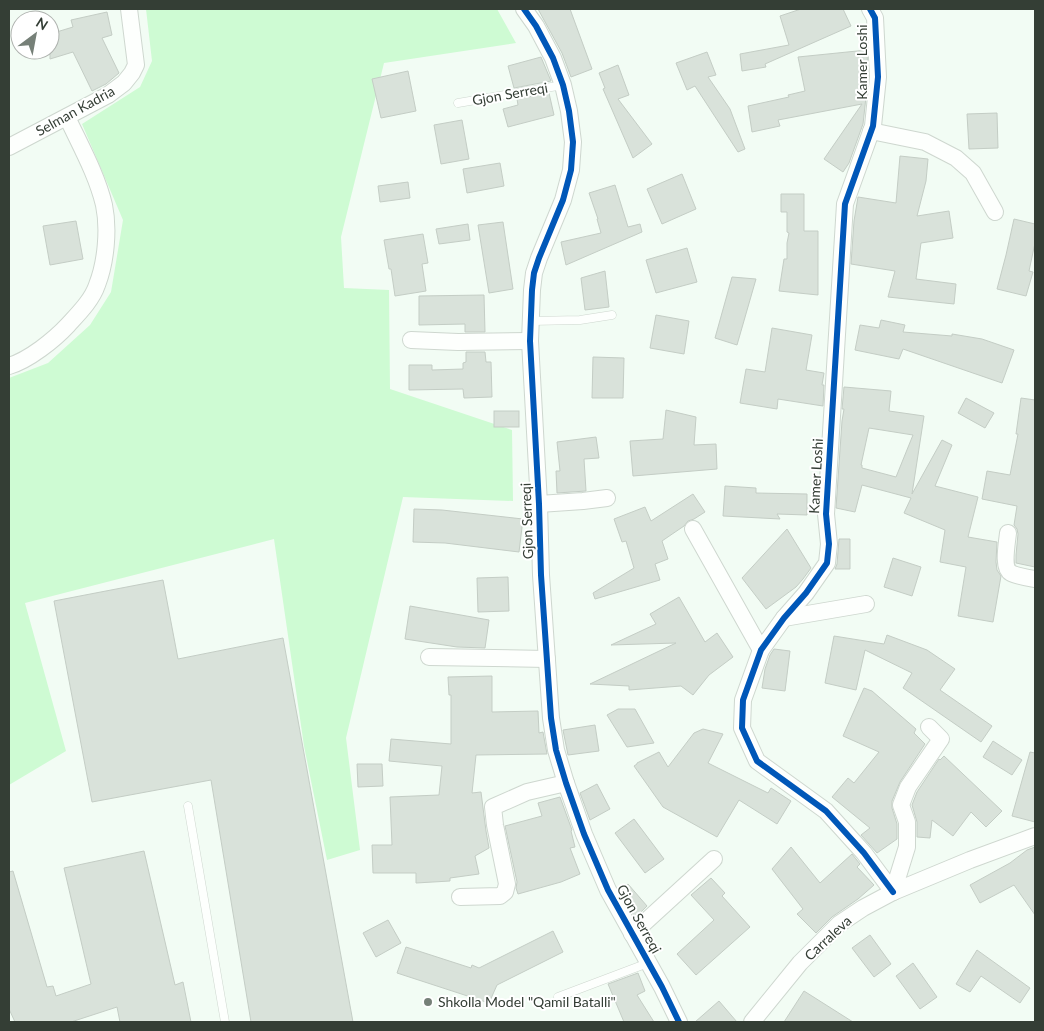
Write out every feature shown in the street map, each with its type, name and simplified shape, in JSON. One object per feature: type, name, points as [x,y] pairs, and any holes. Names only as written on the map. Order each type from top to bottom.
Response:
[{"type":"street","name":"Selman Kadria","points":[[9,147],[108,95],[124,83],[136,65],[129,9]]},
{"type":"street","name":"Gjon Serreqi","points":[[524,9],[536,26],[553,58],[563,85],[573,142],[571,170],[563,200],[534,273],[530,341],[541,576],[551,718],[556,750],[584,834],[608,890],[662,987],[678,1022]]},
{"type":"street","name":"Kamer Loshi","points":[[870,9],[875,18],[878,77],[873,126],[846,204],[826,514],[829,544],[827,564],[761,650],[743,700],[742,728],[757,761],[826,811],[864,853],[894,892]]},
{"type":"street","points":[[9,366],[38,351],[61,332],[83,309],[97,286],[104,261],[106,234],[104,206],[91,166],[67,117]]},
{"type":"street","points":[[871,131],[925,142],[956,158],[973,173],[995,212]]},
{"type":"street","points":[[411,340],[458,342],[530,341]]},
{"type":"street","name":"Gjon Serreqi","points":[[539,504],[607,498]]},
{"type":"street","points":[[693,529],[761,650]]},
{"type":"street","points":[[1008,534],[1007,569],[1011,574],[1035,579]]},
{"type":"street","points":[[784,618],[866,604]]},
{"type":"street","points":[[429,657],[547,659]]},
{"type":"street","points":[[894,892],[907,847],[907,822],[901,805],[908,787],[942,739],[929,727]]},
{"type":"street","points":[[460,896],[500,896],[505,892],[507,884],[506,875],[493,807],[527,792],[566,783]]},
{"type":"street","name":"Carraleva","points":[[752,1022],[800,963],[839,924],[863,908],[894,892],[970,860],[1035,836]]},
{"type":"street","name":"Gjon Serreqi","points":[[632,934],[714,859]]},
{"type":"lane","name":"Gjon Serreqi","points":[[458,103],[563,85]]},
{"type":"lane","points":[[531,321],[580,320],[612,315]]},
{"type":"lane","points":[[188,806],[225,1022]]},
{"type":"lane","name":"Gjon Serreqi","points":[[558,998],[648,963]]},
{"type":"green space","points":[[146,9],[497,9],[516,43],[384,63],[341,237],[344,288],[389,290],[390,389],[512,430],[513,501],[403,497],[346,738],[360,850],[327,860],[304,746],[274,539],[25,603],[66,751],[9,785],[9,378],[48,363],[90,325],[111,292],[123,220],[82,124],[140,87],[152,61]]},
{"type":"building","points":[[538,9],[570,9],[592,69],[571,77],[562,53]]},
{"type":"building","points":[[801,9],[843,9],[851,26],[765,64],[766,67],[742,71],[740,54],[789,45],[780,16]]},
{"type":"building","points":[[107,12],[112,35],[102,38],[119,73],[106,84],[92,91],[73,52],[60,56],[60,31],[73,27],[71,20]]},
{"type":"building","points":[[867,50],[868,79],[863,124],[849,163],[843,172],[824,159],[862,104],[778,120],[780,126],[752,132],[748,106],[789,97],[788,95],[805,91],[798,57]]},
{"type":"building","points":[[707,52],[716,75],[708,77],[730,109],[745,149],[738,152],[695,86],[687,90],[676,63]]},
{"type":"building","points":[[541,57],[551,81],[514,88],[508,66]]},
{"type":"building","points":[[618,65],[629,95],[618,99],[652,144],[633,158],[603,89],[605,88],[599,73]]},
{"type":"building","points":[[408,71],[416,111],[381,118],[372,79]]},
{"type":"building","points":[[549,93],[554,115],[508,127],[503,109],[518,105],[517,99]]},
{"type":"building","points":[[997,113],[998,148],[969,149],[967,114]]},
{"type":"building","points":[[462,120],[469,159],[441,164],[434,125]]},
{"type":"building","points":[[900,156],[928,159],[926,181],[917,216],[949,211],[953,238],[921,243],[916,279],[956,284],[954,304],[888,297],[895,271],[851,264],[858,197],[896,203]]},
{"type":"building","points":[[500,163],[504,186],[467,193],[463,169]]},
{"type":"building","points":[[682,174],[696,209],[662,224],[647,189]]},
{"type":"building","points":[[408,182],[410,198],[380,202],[378,186]]},
{"type":"building","points":[[615,185],[628,227],[640,224],[642,232],[566,265],[561,242],[601,233],[589,193]]},
{"type":"building","points":[[781,194],[804,194],[804,231],[818,231],[818,295],[779,291],[784,259],[787,259],[789,233],[787,232],[787,212],[781,212]]},
{"type":"building","points":[[1014,219],[1035,224],[1035,243],[1029,271],[1033,272],[1026,296],[997,289]]},
{"type":"building","points":[[76,221],[83,259],[50,265],[43,226]]},
{"type":"building","points":[[503,222],[513,289],[489,293],[478,225]]},
{"type":"building","points":[[468,224],[470,240],[439,244],[436,229]]},
{"type":"building","points":[[423,234],[428,263],[422,264],[426,291],[395,296],[384,240]]},
{"type":"building","points":[[687,248],[697,282],[656,293],[646,260]]},
{"type":"building","points":[[605,271],[609,307],[585,310],[581,278]]},
{"type":"building","points":[[732,277],[756,279],[737,345],[715,338]]},
{"type":"building","points":[[484,295],[485,332],[465,332],[465,324],[419,325],[419,296]]},
{"type":"building","points":[[656,315],[689,321],[684,354],[650,348]]},
{"type":"building","points":[[881,320],[905,325],[903,332],[952,336],[952,334],[982,339],[1014,350],[1002,383],[903,349],[899,359],[855,350],[860,325],[879,328]]},
{"type":"building","points":[[772,328],[812,335],[806,370],[824,373],[822,385],[824,385],[823,406],[778,399],[777,409],[740,403],[746,369],[765,372]]},
{"type":"building","points":[[466,352],[485,352],[486,362],[491,362],[492,397],[464,398],[463,389],[409,390],[409,365],[432,365],[432,370],[463,369],[463,363],[466,362]]},
{"type":"building","points":[[593,357],[624,358],[623,398],[592,398]]},
{"type":"building","points":[[844,387],[891,391],[889,411],[924,416],[912,494],[942,440],[952,445],[935,486],[978,497],[968,537],[997,542],[996,562],[997,570],[1001,576],[993,622],[958,616],[966,567],[940,562],[945,530],[904,513],[911,498],[862,485],[855,512],[836,508],[844,409],[842,409]],"holes":[[[869,428],[913,435],[896,477],[862,468],[861,465]]]},
{"type":"building","points":[[966,398],[994,413],[985,428],[958,413]]},
{"type":"building","points":[[1021,398],[1035,400],[1035,567],[1016,563],[1018,534],[1014,525],[1017,506],[982,499],[987,471],[1010,475],[1018,434],[1016,434]]},
{"type":"building","points":[[666,410],[696,417],[694,445],[716,444],[717,469],[633,476],[630,441],[663,439]]},
{"type":"building","points":[[494,411],[519,411],[519,427],[494,427]]},
{"type":"building","points":[[596,437],[599,458],[584,459],[586,491],[557,493],[556,471],[560,471],[557,442]]},
{"type":"building","points":[[725,486],[756,488],[756,493],[807,494],[807,515],[777,514],[780,519],[723,516]]},
{"type":"building","points":[[693,494],[705,512],[688,521],[684,526],[662,541],[668,559],[655,564],[660,580],[595,599],[593,593],[634,568],[626,541],[622,542],[614,519],[645,507],[651,521]]},
{"type":"building","points":[[414,509],[442,510],[523,519],[519,552],[445,543],[413,542]]},
{"type":"building","points":[[787,529],[811,568],[796,587],[766,609],[742,578]]},
{"type":"building","points":[[839,539],[850,539],[850,569],[835,569]]},
{"type":"building","points":[[893,558],[921,567],[912,596],[884,587]]},
{"type":"building","points":[[508,577],[509,611],[478,612],[477,578]]},
{"type":"building","points":[[163,580],[178,659],[283,638],[353,1022],[251,1022],[211,780],[92,802],[54,601]]},
{"type":"building","points":[[679,597],[705,642],[717,633],[733,657],[709,675],[693,695],[681,686],[629,690],[629,686],[590,684],[676,643],[611,645],[656,624],[650,614]]},
{"type":"building","points":[[410,606],[489,620],[485,648],[457,647],[405,639]]},
{"type":"building","points":[[887,635],[927,650],[955,669],[940,690],[992,726],[981,742],[903,688],[912,673],[865,650],[856,690],[825,683],[834,636],[884,644]]},
{"type":"building","points":[[774,649],[790,651],[785,691],[762,688],[765,669]]},
{"type":"building","points":[[492,676],[492,712],[538,711],[539,733],[543,732],[547,754],[476,755],[472,793],[481,792],[489,848],[475,856],[479,874],[450,878],[450,881],[416,883],[416,873],[373,873],[372,845],[392,845],[390,797],[439,795],[442,766],[389,761],[391,739],[451,744],[451,695],[449,695],[448,677]]},
{"type":"building","points":[[864,688],[872,691],[916,729],[914,733],[925,744],[900,782],[892,801],[897,824],[897,839],[877,853],[861,835],[870,828],[832,797],[848,778],[854,783],[879,752],[843,736]]},
{"type":"building","points":[[618,709],[635,709],[654,743],[627,747],[607,715]]},
{"type":"building","points":[[595,725],[599,751],[568,755],[563,730]]},
{"type":"building","points":[[703,729],[723,734],[708,763],[768,793],[771,788],[791,801],[777,824],[739,800],[717,837],[663,807],[634,766],[659,752],[668,767],[694,733]]},
{"type":"building","points":[[993,741],[1022,760],[1012,775],[983,757]]},
{"type":"building","points":[[1030,752],[1035,753],[1035,822],[1012,816]]},
{"type":"building","points":[[944,756],[1002,811],[986,827],[971,812],[953,836],[932,820],[930,838],[917,837],[917,822],[912,805],[917,792],[939,759]]},
{"type":"building","points":[[357,764],[382,764],[383,786],[358,787]]},
{"type":"building","points":[[597,784],[610,809],[590,820],[580,793]]},
{"type":"building","points":[[560,797],[572,830],[575,847],[570,848],[580,874],[561,882],[518,894],[505,826],[542,816],[538,803]]},
{"type":"building","points":[[634,819],[664,859],[645,873],[615,833]]},
{"type":"building","points":[[791,847],[820,883],[852,854],[860,864],[857,867],[874,885],[832,917],[816,933],[797,914],[803,909],[772,869]]},
{"type":"building","points":[[1035,847],[1035,915],[1014,885],[980,903],[970,885]]},
{"type":"building","points":[[144,851],[175,985],[183,982],[191,1022],[120,1022],[117,1007],[71,1022],[15,1022],[9,1009],[9,872],[13,871],[47,987],[53,986],[56,996],[91,984],[64,868]]},
{"type":"building","points":[[711,878],[725,893],[722,896],[750,927],[696,975],[677,954],[714,920],[691,895]]},
{"type":"building","points":[[628,884],[647,906],[635,918],[620,891]]},
{"type":"building","points":[[388,920],[401,943],[376,957],[363,933]]},
{"type":"building","points":[[553,931],[563,952],[497,985],[489,1003],[397,973],[406,947],[471,968],[472,965],[479,968]]},
{"type":"building","points":[[870,935],[891,964],[874,977],[852,948]]},
{"type":"building","points":[[977,950],[1030,988],[1020,1003],[981,976],[970,992],[956,984]]},
{"type":"building","points":[[913,963],[937,997],[920,1009],[896,976]]},
{"type":"building","points":[[638,973],[645,991],[637,995],[654,1022],[624,1022],[608,984]]},
{"type":"building","points":[[804,991],[853,1022],[784,1022]]},
{"type":"building","points":[[719,1001],[737,1022],[695,1022]]},
{"type":"cycle path","points":[[524,9],[536,26],[553,58],[563,85],[573,142],[571,170],[563,200],[534,273],[530,341],[541,575],[551,718],[556,750],[584,834],[608,890],[662,987],[679,1022]]},
{"type":"cycle path","points":[[870,9],[875,18],[878,77],[873,126],[845,204],[826,514],[829,544],[827,563],[761,650],[743,700],[742,728],[757,761],[826,811],[864,853],[893,892]]},
{"type":"place","name":"Shkolla Model \"Qamil Batalli\"","points":[[428,1002]]}]
